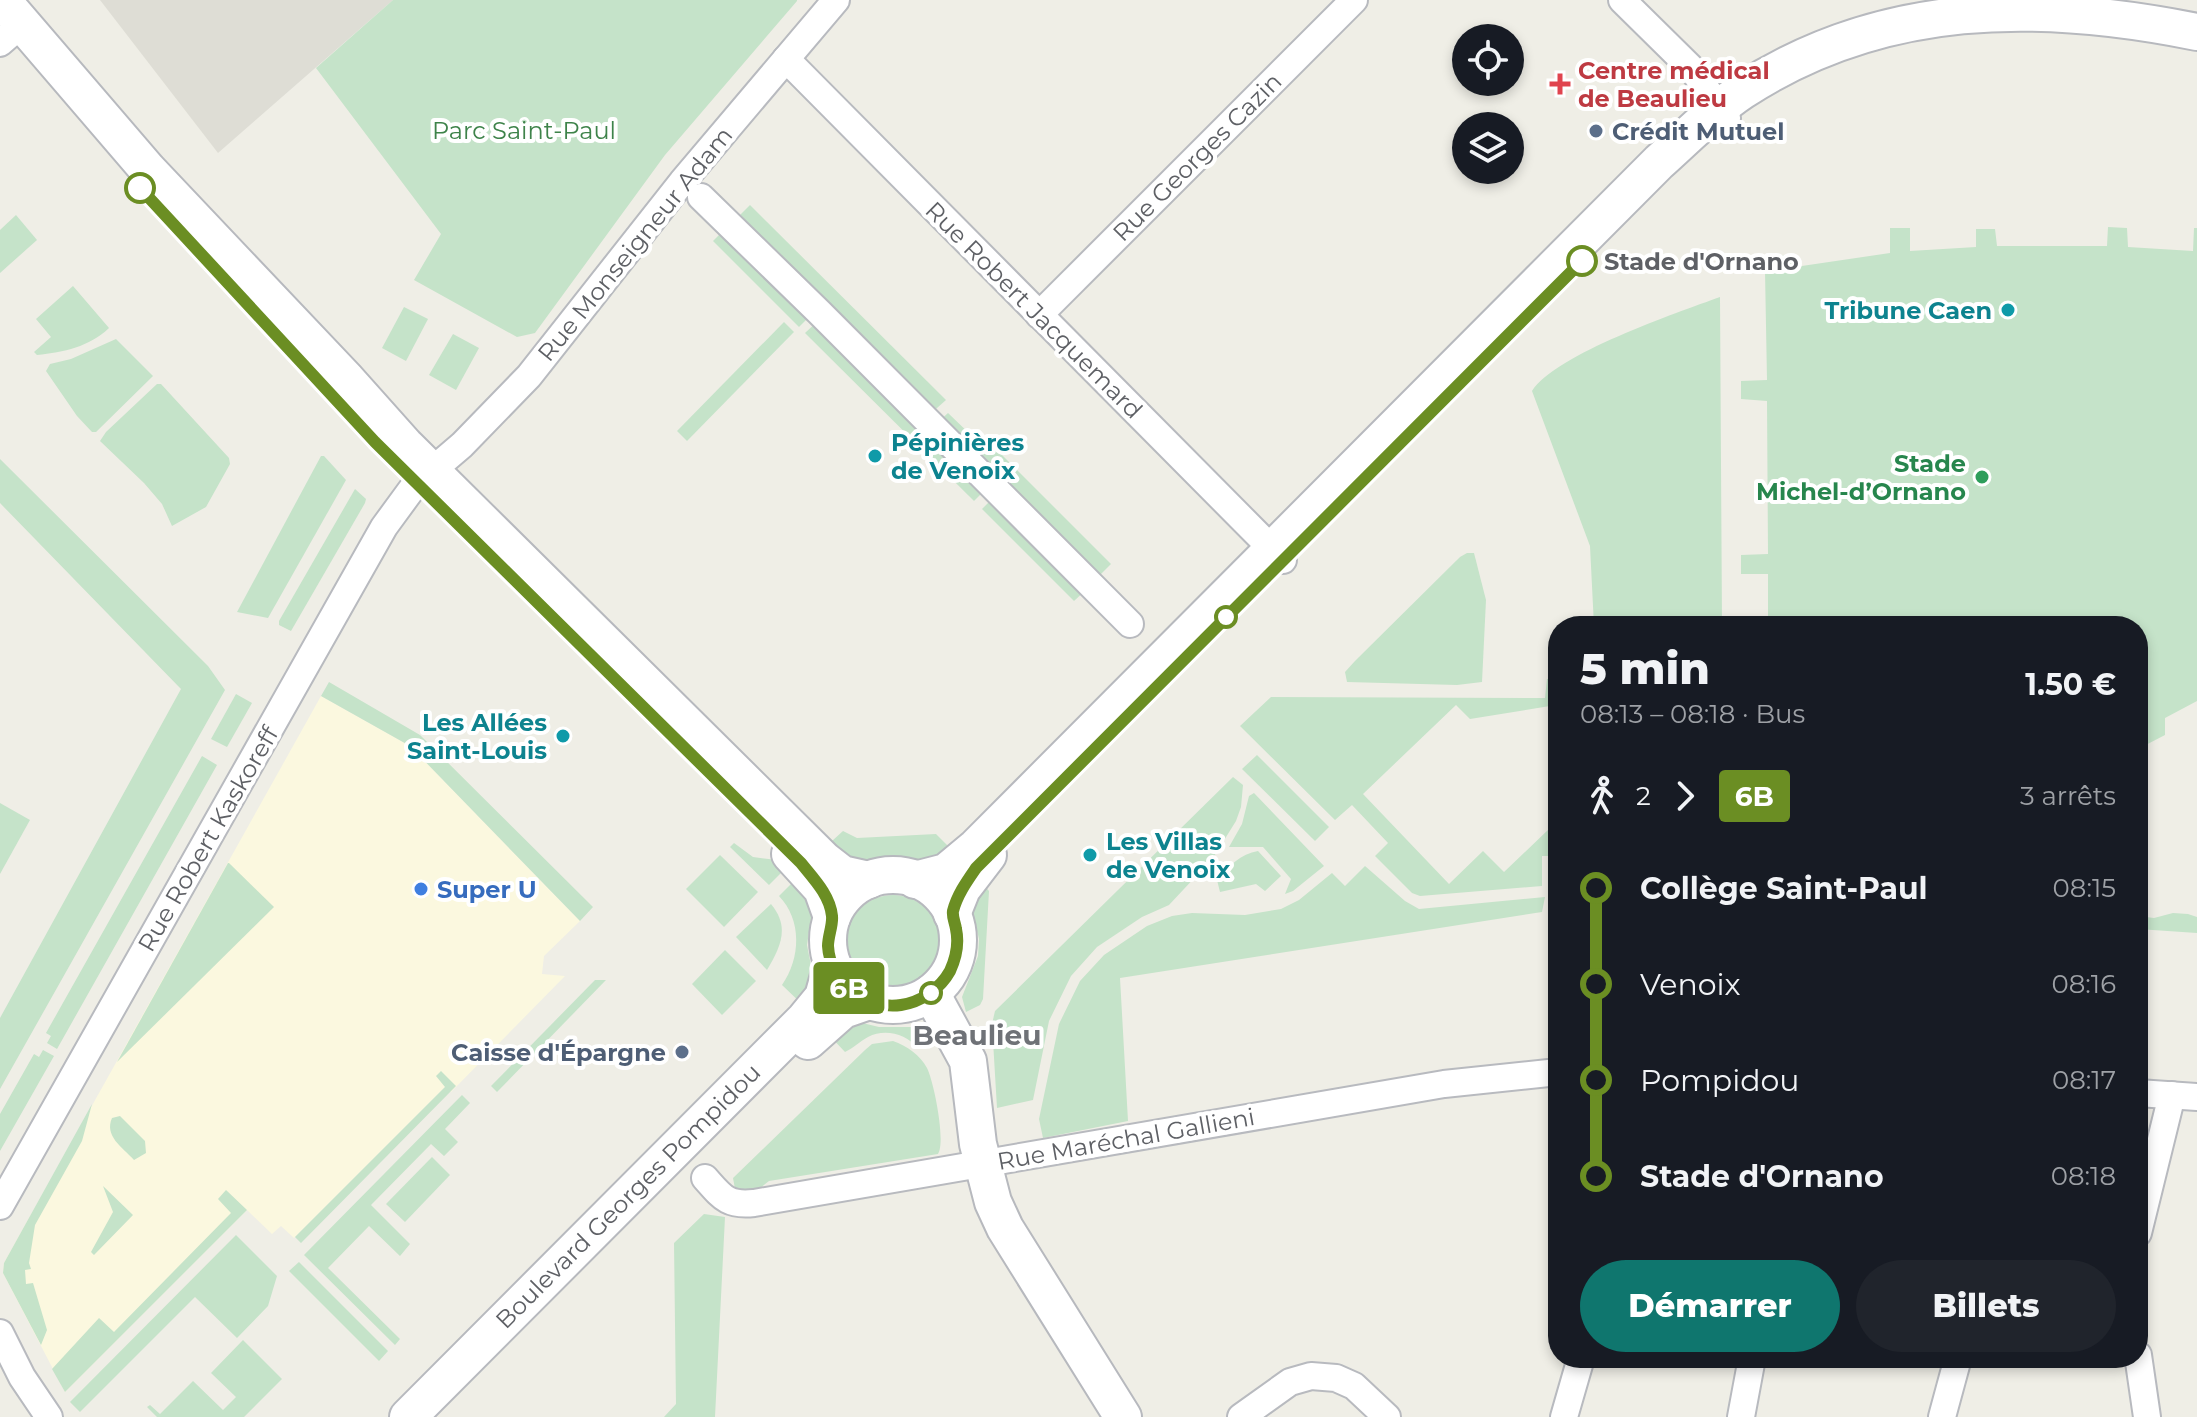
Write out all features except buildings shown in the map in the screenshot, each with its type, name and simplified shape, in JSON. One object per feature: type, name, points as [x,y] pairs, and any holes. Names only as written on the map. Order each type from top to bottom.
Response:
[{"type":"street","name":"Rue Monseigneur Adam","points":[[425,478],[529,376],[682,182],[836,0]]},
{"type":"street","name":"Rue Georges Cazin","points":[[1039,315],[1354,0]]},
{"type":"street","points":[[1622,0],[1692,69],[1723,113]]},
{"type":"street","points":[[952,914],[962,889],[976,868],[1659,162],[1784,65],[1870,30],[1944,11],[2008,7],[2098,12],[2148,19],[2197,32]]},
{"type":"street","points":[[1723,113],[1843,55],[1948,24],[2009,20],[2084,25],[2125,31],[2197,49]]},
{"type":"street","points":[[7,25],[148,170],[425,478],[801,863],[822,889],[832,917]]},
{"type":"street","name":"Rue Robert Jacquemard","points":[[786,59],[1278,555]]},
{"type":"street","points":[[701,197],[1130,624]]},
{"type":"street","points":[[425,478],[824,860],[842,874],[869,880]]},
{"type":"street","name":"Rue Robert Kaskoreff","points":[[0,1206],[384,527],[425,478]]},
{"type":"street","points":[[915,880],[946,872],[957,864],[1278,555]]},
{"type":"street","points":[[892,875],[915,880],[941,897],[952,914],[956,928],[955,957],[942,983],[917,1001],[885,1005],[869,1001],[848,987],[832,965],[828,933],[832,917],[853,889],[869,880],[892,875]]},
{"type":"street","name":"Boulevard Georges Pompidou","points":[[408,1417],[805,1019],[823,997],[832,965]]},
{"type":"street","points":[[931,993],[968,1061],[982,1164],[993,1202],[1011,1239],[1123,1417]]},
{"type":"street","name":"Boulevard Georges Pompidou","points":[[434,1417],[811,1038],[843,1010],[869,1001]]},
{"type":"street","name":"Rue Maréchal Gallieni","points":[[705,1178],[726,1201],[737,1205],[947,1172],[1444,1084],[1548,1073]]},
{"type":"street","points":[[2148,1094],[2185,1096],[2148,1204]]},
{"type":"street","points":[[0,1333],[22,1377],[49,1417]]},
{"type":"street","points":[[1564,1417],[1578,1368]]},
{"type":"street","points":[[1741,1417],[1750,1368]]},
{"type":"street","points":[[1942,1417],[1955,1368]]},
{"type":"street","points":[[2140,1368],[2147,1417]]},
{"type":"street","points":[[1241,1417],[1290,1382],[1311,1376],[1336,1378],[1354,1386],[1387,1417]]},
{"type":"shaded area","points":[[100,0],[393,0],[218,153]]},
{"type":"shaded area","points":[[321,696],[410,746],[580,921],[544,956],[542,974],[565,976],[451,1092],[445,1087],[294,1238],[281,1226],[272,1234],[247,1210],[65,1392],[3,1273],[4,1263]]},
{"type":"green space","name":"Parc Saint-Paul","points":[[393,0],[797,1],[665,155],[535,333],[517,337],[414,280],[441,234],[316,68]]},
{"type":"green space","points":[[750,205],[946,400],[928,416],[733,222]]},
{"type":"green space","points":[[16,215],[37,240],[0,273],[0,230]]},
{"type":"green space","name":"Stade Michel-d’Ornano","points":[[2108,227],[2127,228],[2128,247],[2193,251],[2194,228],[2197,228],[2197,701],[2165,718],[2165,735],[2148,744],[2148,616],[1768,616],[1768,574],[1741,574],[1741,555],[1768,554],[1767,401],[1741,399],[1741,381],[1767,380],[1765,271],[1783,255],[1795,267],[1890,253],[1890,228],[1910,228],[1910,251],[1976,247],[1976,229],[1995,229],[1997,246],[2107,246]]},
{"type":"green space","points":[[725,229],[811,315],[799,327],[713,241]]},
{"type":"green space","points":[[73,286],[109,328],[76,348],[37,355],[34,352],[51,337],[36,319]]},
{"type":"green space","points":[[1720,297],[1722,616],[1594,616],[1590,546],[1532,391],[1565,363],[1648,324]]},
{"type":"green space","points":[[404,307],[428,319],[406,361],[382,348]]},
{"type":"green space","points":[[818,321],[986,489],[974,501],[805,333]]},
{"type":"green space","points":[[784,322],[794,332],[687,441],[677,431]]},
{"type":"green space","points":[[453,334],[479,348],[456,390],[429,375]]},
{"type":"green space","points":[[116,339],[153,376],[96,432],[92,432],[46,371],[50,364],[71,359]]},
{"type":"green space","points":[[157,384],[161,384],[229,458],[230,464],[206,507],[172,526],[162,504],[100,441]]},
{"type":"green space","points":[[948,413],[974,438],[980,433],[1111,564],[1094,581],[936,424]]},
{"type":"green space","points":[[321,456],[346,480],[268,618],[237,612]]},
{"type":"green space","points":[[0,459],[208,666],[225,690],[0,1089],[0,1018],[181,689],[0,503]]},
{"type":"green space","points":[[355,489],[366,499],[365,503],[291,631],[279,625],[279,621]]},
{"type":"green space","points":[[994,497],[1087,589],[1074,601],[982,509]]},
{"type":"green space","points":[[1467,553],[1474,553],[1486,600],[1482,682],[1457,685],[1347,682],[1345,672],[1355,661]]},
{"type":"green space","points":[[1548,679],[1548,706],[1470,719],[1456,705],[1363,794],[1449,884],[1483,851],[1504,872],[1548,830],[1548,856],[1542,856],[1542,886],[1420,896],[1412,893],[1375,856],[1388,843],[1352,805],[1335,820],[1240,726],[1271,697],[1545,698]]},
{"type":"green space","points":[[329,682],[420,735],[593,907],[580,921],[410,746],[321,696]]},
{"type":"green space","points":[[236,694],[252,703],[227,747],[211,739]]},
{"type":"green space","points":[[1257,755],[1329,827],[1315,841],[1242,769]]},
{"type":"green space","points":[[202,756],[217,765],[57,1049],[47,1043],[51,1036],[46,1033]]},
{"type":"green space","points":[[1233,777],[1243,785],[1241,807],[1213,858],[1169,905],[1142,917],[1097,947],[1071,976],[1049,1021],[1033,1100],[997,1108],[992,1024],[995,1011]]},
{"type":"green space","points":[[1254,793],[1324,866],[1285,894],[1291,879],[1263,847],[1229,847],[1242,824],[1249,796]]},
{"type":"green space","points":[[0,803],[30,820],[0,874]]},
{"type":"green space","points":[[843,831],[857,838],[936,834],[957,855],[923,861],[890,856],[857,864],[821,851]]},
{"type":"green space","points":[[734,843],[753,857],[777,860],[787,867],[769,885],[730,847]]},
{"type":"green space","points":[[1258,851],[1281,876],[1265,891],[1256,884],[1220,892],[1217,880],[1226,870],[1240,858]]},
{"type":"green space","points":[[720,855],[758,892],[724,927],[686,889]]},
{"type":"green space","points":[[228,863],[274,907],[117,1062]]},
{"type":"green space","points":[[1365,866],[1405,901],[1419,909],[1545,897],[1542,912],[1120,978],[1128,1121],[1043,1138],[1039,1119],[1059,1024],[1080,981],[1104,955],[1147,926],[1172,916],[1192,913],[1245,915],[1281,909],[1299,900],[1332,873],[1345,886]]},
{"type":"green space","points":[[801,874],[812,912],[807,945],[813,976],[804,1006],[782,985],[793,963],[796,939],[792,916],[779,896]]},
{"type":"green space","points":[[978,879],[989,891],[983,999],[980,1005],[966,1012],[962,997],[978,956],[979,939],[971,906]]},
{"type":"green space","points":[[893,895],[911,898],[926,909],[937,924],[940,942],[937,960],[926,975],[911,986],[893,989],[875,986],[860,975],[849,960],[846,942],[849,924],[860,909],[875,898]]},
{"type":"green space","points":[[771,904],[782,929],[776,953],[767,970],[736,937]]},
{"type":"green space","points":[[2173,913],[2197,917],[2197,933],[2148,930],[2148,917]]},
{"type":"green space","points":[[725,950],[756,981],[722,1015],[692,984]]},
{"type":"green space","points":[[595,980],[606,980],[497,1092],[491,1086]]},
{"type":"green space","points":[[854,1021],[879,1027],[921,1027],[927,1035],[918,1048],[908,1039],[895,1034],[875,1034],[845,1052],[829,1035]]},
{"type":"green space","points":[[893,1041],[921,1059],[930,1075],[940,1125],[938,1154],[769,1181],[760,1188],[739,1193],[735,1189],[733,1178],[865,1050],[872,1044]]},
{"type":"green space","points":[[43,1050],[54,1056],[0,1151],[0,1114],[34,1054],[39,1057]]},
{"type":"green space","points":[[441,1071],[456,1086],[301,1243],[295,1237],[445,1087],[436,1076]]},
{"type":"green space","points":[[462,1095],[470,1103],[445,1129],[458,1142],[444,1156],[431,1144],[371,1205],[410,1244],[400,1256],[369,1226],[328,1268],[400,1339],[395,1345],[304,1255]]},
{"type":"green space","points":[[92,1104],[82,1141],[35,1225],[29,1263],[31,1269],[25,1270],[26,1284],[33,1283],[47,1330],[41,1345],[3,1273],[4,1263]]},
{"type":"green space","points":[[120,1116],[145,1141],[146,1153],[134,1160],[110,1130],[112,1118]]},
{"type":"green space","points":[[432,1157],[450,1175],[405,1222],[386,1204]]},
{"type":"green space","points":[[103,1186],[133,1215],[94,1255],[91,1252],[113,1212]]},
{"type":"green space","points":[[226,1190],[247,1210],[65,1392],[52,1369],[99,1318],[114,1332],[231,1213],[218,1199]]},
{"type":"green space","points":[[704,1214],[725,1217],[715,1417],[664,1417],[676,1404],[674,1243]]},
{"type":"green space","points":[[236,1235],[277,1276],[268,1306],[237,1338],[195,1297],[80,1412],[70,1402]]},
{"type":"green space","points":[[299,1262],[388,1351],[379,1361],[289,1271]]},
{"type":"green space","points":[[243,1340],[282,1379],[244,1417],[157,1417],[147,1407],[150,1405],[160,1414],[193,1381],[223,1410],[236,1397],[211,1373]]},
{"type":"bus line","name":"6B","points":[[140,188],[375,442],[801,863],[822,889],[832,917],[828,933],[832,965],[854,993],[885,1005],[917,1001],[931,993],[950,971],[957,943],[952,914],[962,889],[976,868],[1582,261]]},
{"type":"place","name":"Centre médical de Beaulieu","points":[[1560,84]]},
{"type":"place","name":"Crédit Mutuel","points":[[1596,131]]},
{"type":"place","name":"Stade d'Ornano","points":[[1582,261]]},
{"type":"place","name":"Tribune Caen","points":[[2008,310]]},
{"type":"place","name":"Pépinières de Venoix","points":[[875,456]]},
{"type":"place","name":"Stade Michel-d’Ornano","points":[[1982,477]]},
{"type":"place","name":"Les Allées Saint-Louis","points":[[563,736]]},
{"type":"place","name":"Les Villas de Venoix","points":[[1090,855]]},
{"type":"place","name":"Super U","points":[[421,889]]},
{"type":"place","name":"Caisse d'Épargne","points":[[682,1052]]},
{"type":"district","name":"Beaulieu","points":[[977,1035]]}]
